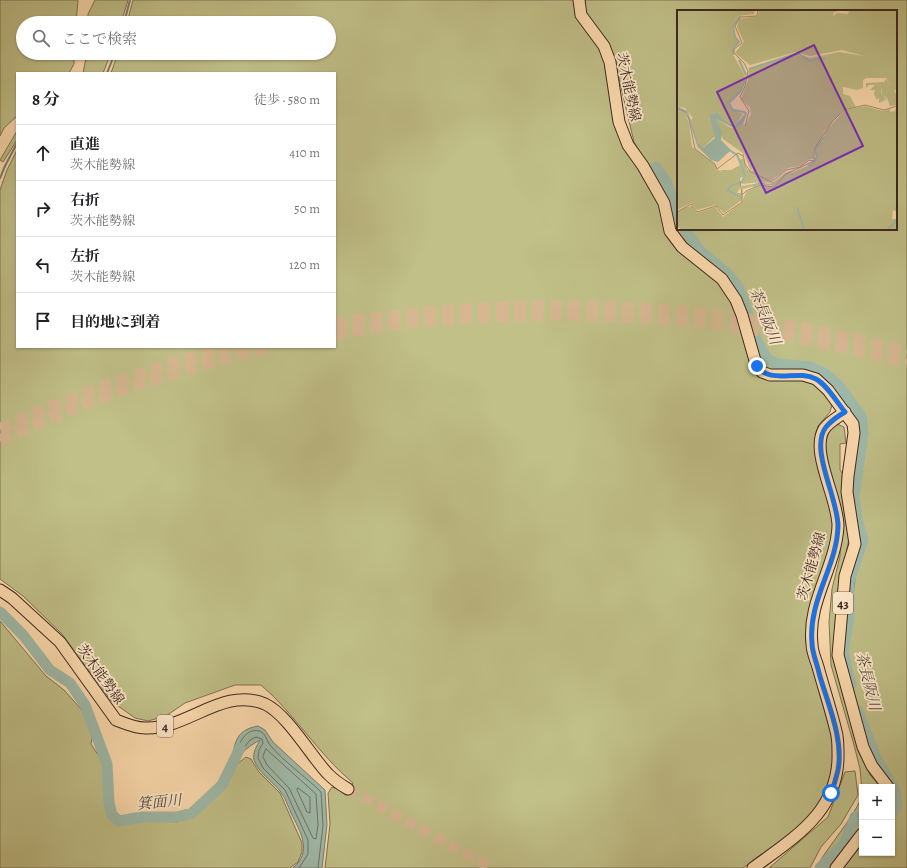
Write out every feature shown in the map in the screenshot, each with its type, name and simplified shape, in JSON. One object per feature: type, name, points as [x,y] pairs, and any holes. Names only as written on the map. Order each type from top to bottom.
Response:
[{"type":"main road","name":"茨木能勢線","points":[[579,0],[581,15],[604,46],[610,62],[619,122],[628,145],[643,166],[664,203],[670,231],[682,247],[722,279],[736,300],[742,315],[756,364],[762,372],[770,375],[803,375],[816,379],[845,412],[826,426],[819,442],[820,453],[836,508],[838,527],[834,551],[815,604],[812,626],[812,644],[837,733],[838,769],[831,793],[820,814],[805,828],[753,868]]},
{"type":"main road","name":"43","points":[[845,412],[852,421],[854,430],[847,492],[855,544],[845,576],[838,655],[863,747],[872,766],[886,784]]},
{"type":"main road","name":"茨木能勢線","points":[[0,590],[12,598],[60,642],[116,720],[130,726],[146,729],[167,725],[238,699],[252,700],[266,705],[281,715],[330,776],[348,789]]},
{"type":"main road","points":[[836,868],[859,838]]},
{"type":"shaded area","points":[[0,0],[78,0],[77,16],[16,16],[16,60],[74,60],[74,64],[70,72],[16,72],[16,117],[4,128],[0,136]]},
{"type":"shaded area","points":[[95,0],[128,0],[123,16],[88,16]]},
{"type":"shaded area","points":[[133,0],[575,0],[602,49],[616,122],[662,205],[664,223],[720,282],[734,301],[755,368],[801,378],[816,384],[832,405],[830,412],[818,426],[815,442],[835,527],[825,565],[811,603],[807,625],[834,734],[834,768],[828,790],[815,810],[802,825],[743,868],[325,868],[330,824],[328,793],[332,787],[347,793],[353,783],[340,772],[285,708],[261,685],[235,685],[185,703],[166,716],[148,721],[135,718],[111,701],[62,634],[23,596],[0,579],[0,190],[7,170],[16,152],[16,348],[336,348],[336,72],[111,72],[116,60],[336,60],[336,16],[129,16]]},
{"type":"shaded area","points":[[585,0],[907,0],[907,868],[842,868],[859,848],[859,856],[895,856],[895,784],[893,784],[869,754],[845,664],[860,536],[851,508],[852,480],[859,438],[858,422],[828,381],[819,373],[805,370],[777,373],[762,367],[729,271],[688,244],[675,230],[669,202],[634,142],[615,62],[590,20],[585,9]]},
{"type":"shaded area","points":[[86,60],[108,60],[103,72],[83,72]]},
{"type":"shaded area","points":[[16,133],[16,142],[3,162],[0,160]]},
{"type":"shaded area","points":[[837,424],[844,427],[846,443],[840,444],[840,470],[845,477],[850,532],[840,588],[835,666],[858,744],[870,775],[878,784],[861,784],[860,769],[854,745],[831,665],[829,622],[832,589],[840,556],[841,520],[825,453],[825,440],[833,427]]},
{"type":"shaded area","points":[[0,621],[46,676],[64,690],[81,709],[90,724],[93,733],[91,744],[104,764],[105,804],[109,816],[119,825],[144,819],[177,822],[192,816],[224,786],[237,764],[246,757],[251,759],[259,772],[280,793],[302,843],[302,852],[298,862],[290,868],[0,868]]},
{"type":"shaded area","points":[[855,771],[858,795],[841,824],[821,847],[810,868],[769,868],[828,817],[845,772]]},
{"type":"shaded area","points":[[859,802],[859,833],[832,868],[816,868],[827,850],[852,816]]},
{"type":"water","points":[[258,726],[265,730],[273,742],[325,790],[327,825],[322,868],[293,868],[299,862],[302,855],[304,848],[303,841],[298,827],[280,791],[256,765],[254,760],[254,752],[260,740],[246,749],[236,761],[232,760],[234,747],[241,733]]},
{"type":"waterway","points":[[126,16],[130,0]]},
{"type":"waterway","points":[[107,72],[112,60]]},
{"type":"waterway","points":[[0,178],[16,145]]},
{"type":"waterway","name":"茶長阪川","points":[[656,167],[667,183],[677,213]]},
{"type":"waterway","name":"茶長阪川","points":[[686,230],[699,250],[727,273],[739,288],[757,341],[767,359],[777,364],[810,367],[824,373],[838,385],[861,416],[863,433],[854,497],[857,520],[863,540],[849,582],[849,618],[843,652],[851,685]]},
{"type":"waterway","name":"箕面川","points":[[0,612],[23,635],[50,670],[70,683],[85,705],[107,764],[109,803],[112,815],[119,821],[142,817],[177,817],[192,813],[222,785],[240,748]]},
{"type":"waterway","name":"茶長阪川","points":[[858,711],[876,758],[891,784]]},
{"type":"waterway","name":"茶長阪川","points":[[895,790],[897,806],[895,809]]},
{"type":"waterway","name":"茶長阪川","points":[[820,868],[844,844],[855,817],[859,817]]},
{"type":"tunnel","points":[[336,324],[407,314],[479,309],[551,306],[622,308],[694,313],[766,322],[837,335],[907,352]]},
{"type":"tunnel","points":[[336,334],[426,321],[473,317],[521,315],[616,316],[708,323],[758,330],[833,345],[907,363]]},
{"type":"tunnel","points":[[0,429],[85,393],[171,364],[227,348]]},
{"type":"tunnel","points":[[0,440],[66,411],[134,386],[238,355],[269,348]]},
{"type":"tunnel","points":[[348,789],[492,868]]},
{"type":"route","points":[[757,366],[762,372],[768,375],[803,375],[816,379],[823,385],[845,412],[826,426],[819,442],[820,453],[836,508],[838,527],[834,551],[815,604],[812,626],[812,644],[823,688],[837,733],[838,769],[831,793]]}]
